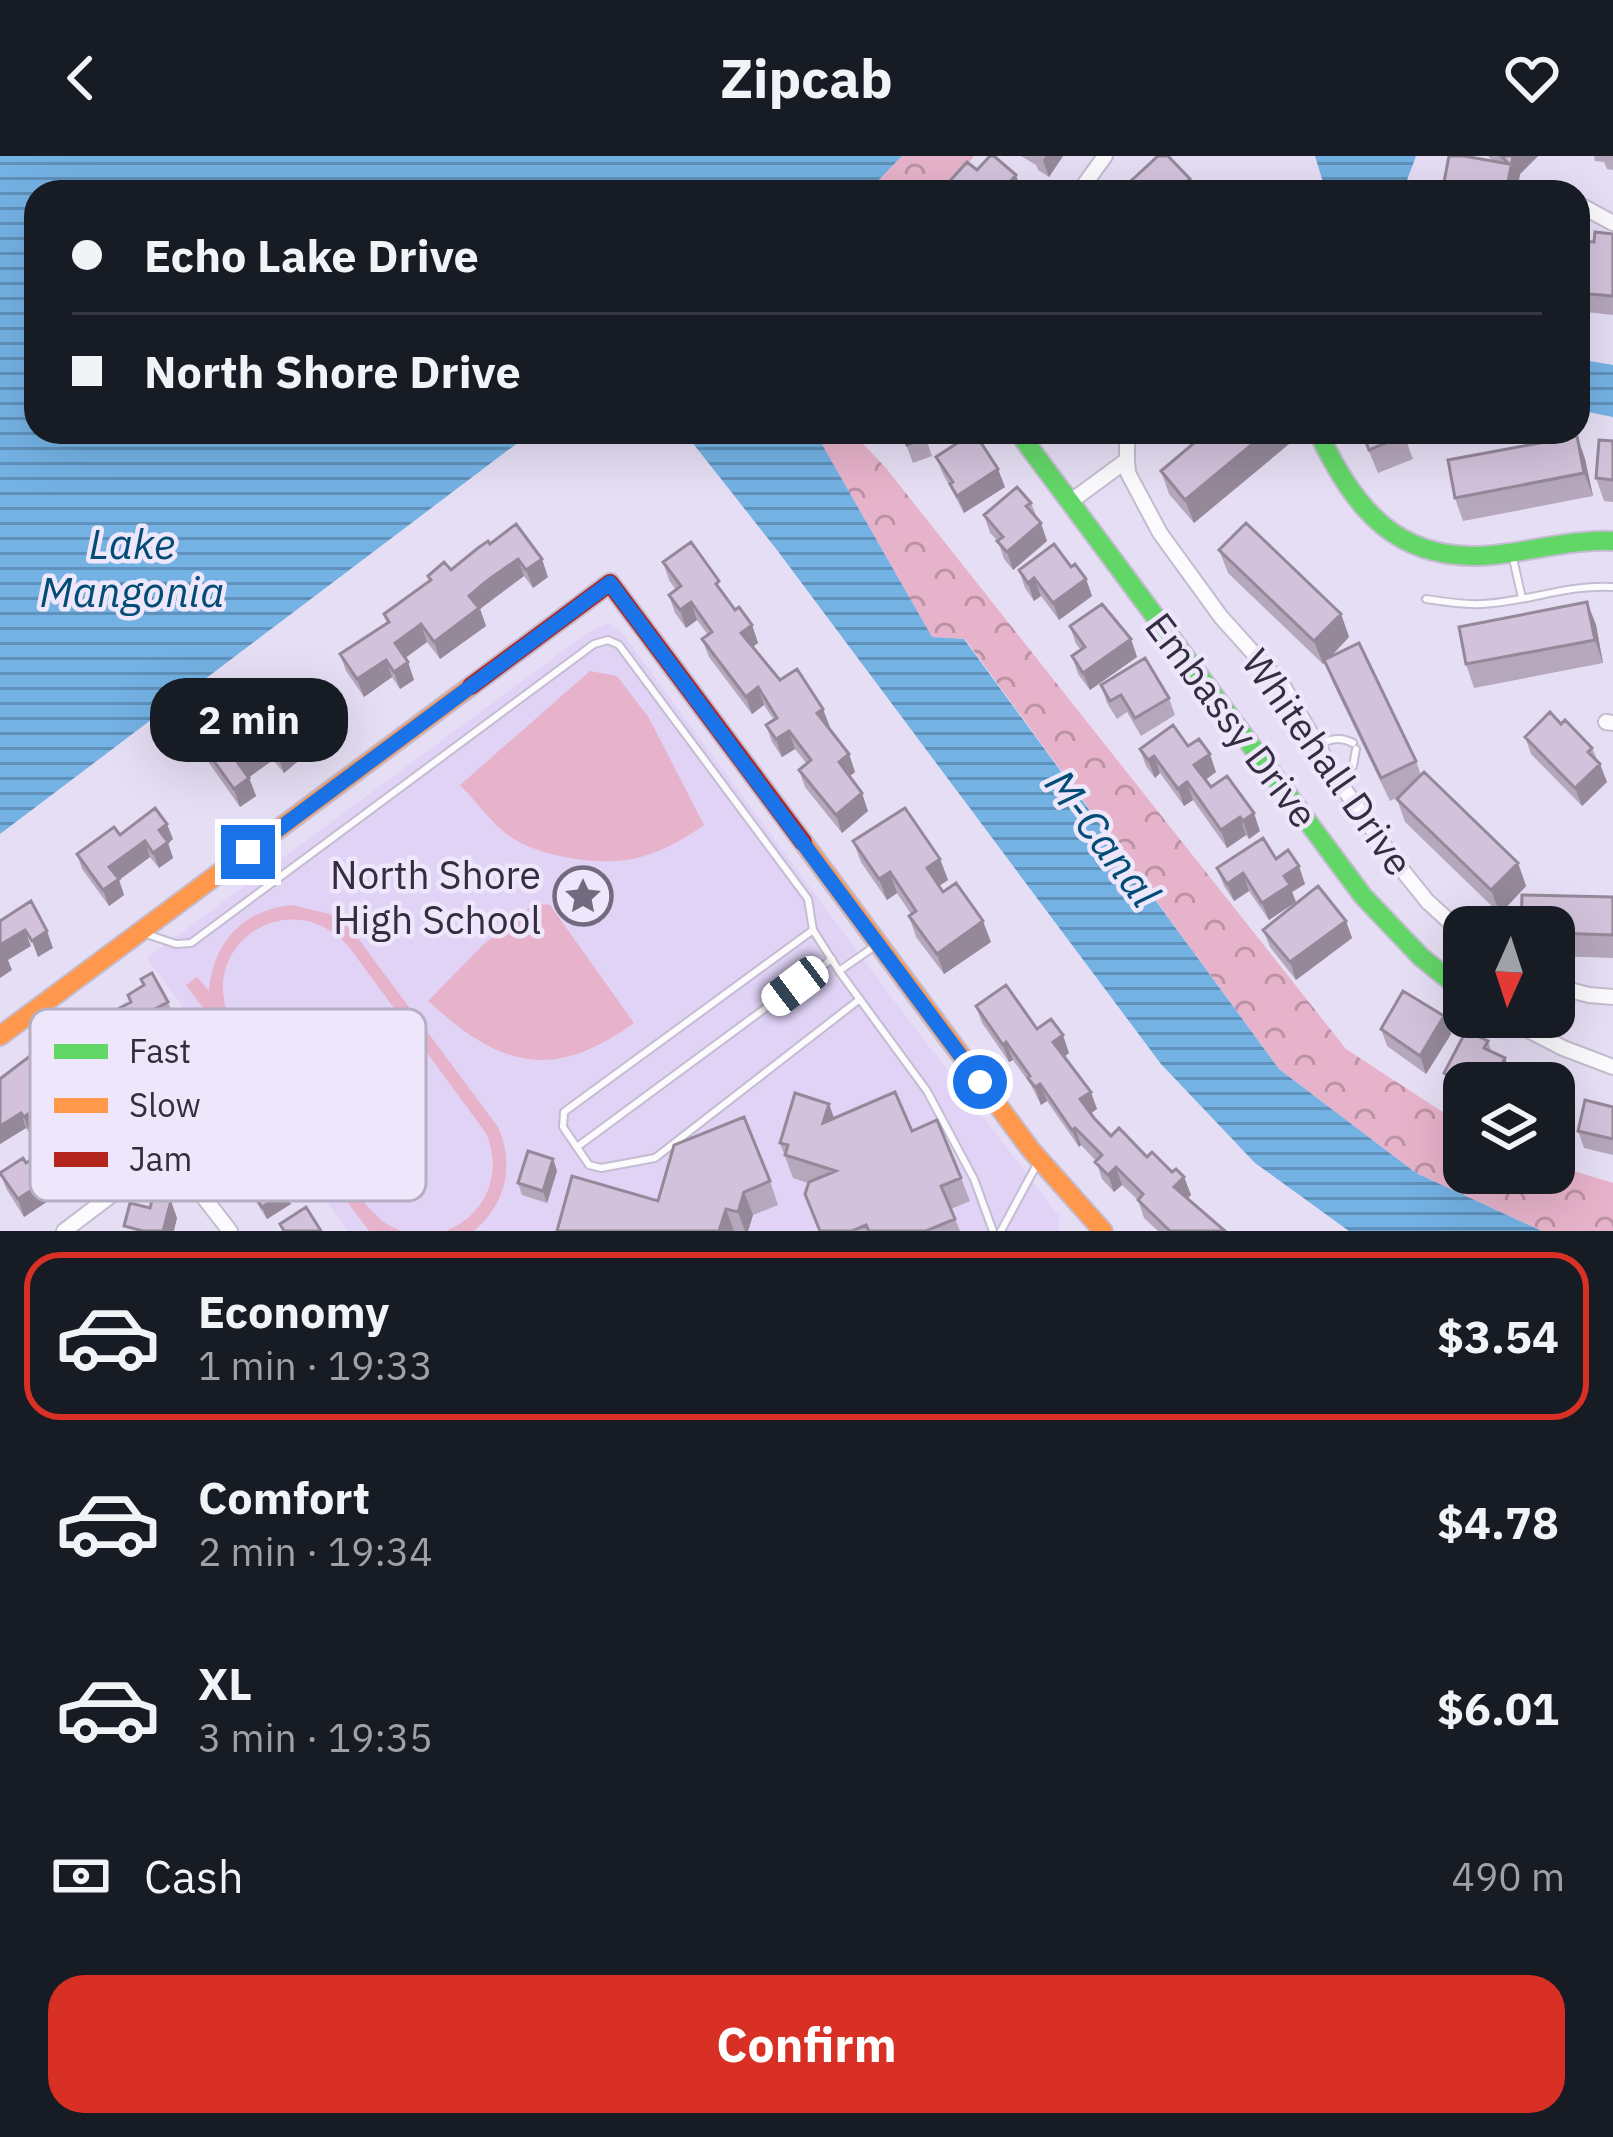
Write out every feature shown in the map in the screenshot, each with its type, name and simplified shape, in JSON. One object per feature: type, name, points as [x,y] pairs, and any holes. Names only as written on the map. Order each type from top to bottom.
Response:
[{"type":"street","name":"Embassy Drive","points":[[1027,444],[1363,896],[1443,975]]},
{"type":"street","name":"Whitehall Drive","points":[[1127,444],[1128,473],[1160,533],[1221,617],[1283,686],[1337,779],[1427,901],[1443,916]]},
{"type":"street","points":[[1324,444],[1344,484],[1366,512],[1395,536],[1427,549],[1474,556],[1563,541],[1613,541]]},
{"type":"street","points":[[1070,502],[1127,460]]},
{"type":"street","points":[[36,1009],[610,583],[1039,1160],[1095,1228]]},
{"type":"street","points":[[1575,991],[1613,997]]},
{"type":"street","points":[[0,1036],[30,1014]]},
{"type":"street","points":[[1544,1038],[1613,1067]]},
{"type":"street","points":[[64,1231],[104,1201]]},
{"type":"street","points":[[207,1201],[230,1231]]},
{"type":"lane","points":[[1511,551],[1522,598]]},
{"type":"lane","points":[[1426,598],[1486,604],[1588,586],[1613,587]]},
{"type":"lane","points":[[139,932],[176,944],[191,943],[594,644],[608,640],[619,645],[808,899],[813,930],[927,1091],[997,1231]]},
{"type":"lane","points":[[1317,746],[1335,739],[1346,739],[1355,746],[1353,766],[1337,779]]},
{"type":"lane","points":[[813,930],[564,1112],[563,1127],[590,1166],[656,1158],[860,999]]},
{"type":"lane","points":[[839,971],[878,944]]},
{"type":"lane","points":[[577,1147],[832,959]]},
{"type":"lane","points":[[997,1231],[1039,1160]]},
{"type":"shaded area","points":[[608,623],[622,633],[1059,1216],[1059,1231],[348,1231],[326,1201],[426,1201],[426,1009],[185,1009],[147,958],[586,634]]},
{"type":"green space","points":[[902,156],[974,156],[956,180],[879,180]]},
{"type":"green space","points":[[822,444],[863,444],[886,468],[1346,1049],[1443,1112],[1443,1185],[1416,1173],[1279,1069],[965,639],[932,637]]},
{"type":"green space","points":[[590,671],[617,676],[649,718],[704,825],[647,855],[599,861],[568,858],[525,845],[507,834],[460,785]]},
{"type":"green space","points":[[535,903],[550,905],[634,1023],[604,1042],[551,1060],[502,1052],[478,1040],[428,1001],[484,944]]},
{"type":"green space","points":[[292,905],[330,914],[351,929],[410,1009],[395,1009],[349,947],[325,928],[299,920],[274,922],[251,933],[234,951],[224,974],[227,1009],[204,1009],[186,985],[197,977],[209,991],[224,944],[245,921]]},
{"type":"green space","points":[[426,1030],[498,1127],[506,1155],[504,1183],[494,1209],[474,1231],[446,1231],[472,1214],[488,1191],[493,1163],[486,1133],[426,1052]]},
{"type":"green space","points":[[1575,1171],[1613,1183],[1613,1231],[1542,1231],[1462,1194],[1575,1194]]},
{"type":"green space","points":[[347,1201],[363,1201],[383,1222],[401,1231],[369,1231]]},
{"type":"water","name":"Lake Mangonia","points":[[0,156],[902,156],[879,180],[24,180],[24,444],[516,444],[0,834]]},
{"type":"water","points":[[1315,156],[1416,156],[1407,180],[1322,180]]},
{"type":"water","points":[[1590,361],[1613,365],[1613,417],[1590,412]]},
{"type":"water","name":"M-Canal","points":[[693,444],[822,444],[932,637],[964,639],[1279,1069],[1416,1173],[1443,1185],[1443,1194],[1462,1194],[1542,1231],[1349,1231],[1255,1163],[1161,1064]]},
{"type":"building","points":[[994,156],[1016,175],[1012,180],[951,180],[967,162],[977,170]]},
{"type":"building","points":[[1158,156],[1168,156],[1190,179],[1189,180],[1132,180]]},
{"type":"building","points":[[1449,156],[1509,164],[1501,156],[1513,156],[1508,180],[1444,180]]},
{"type":"building","points":[[1595,232],[1613,234],[1613,296],[1590,294],[1590,242],[1594,242]]},
{"type":"building","points":[[1599,440],[1613,441],[1613,480],[1596,478]]},
{"type":"building","points":[[956,444],[982,444],[998,469],[957,496],[936,457]]},
{"type":"building","points":[[1193,444],[1253,444],[1185,500],[1161,471]]},
{"type":"building","points":[[1534,444],[1579,444],[1584,473],[1455,498],[1448,460]]},
{"type":"building","points":[[1017,487],[1041,523],[1007,552],[997,541],[1003,537],[984,515]]},
{"type":"building","points":[[1246,523],[1341,614],[1314,641],[1219,550]]},
{"type":"building","points":[[516,524],[542,559],[526,570],[518,559],[488,580],[469,596],[479,608],[434,642],[421,624],[395,643],[408,662],[394,672],[386,660],[357,679],[340,654],[389,622],[384,614],[431,580],[428,576],[444,562],[451,570]]},
{"type":"building","points":[[691,542],[735,610],[739,607],[752,625],[741,633],[780,680],[797,669],[823,709],[817,713],[849,754],[839,762],[862,793],[836,815],[799,770],[811,760],[789,731],[776,739],[766,725],[777,718],[758,687],[746,697],[702,639],[712,632],[691,602],[680,610],[669,595],[681,586],[663,562]]},
{"type":"building","points":[[1054,544],[1086,579],[1053,603],[1034,578],[1028,583],[1019,570]]},
{"type":"building","points":[[1587,602],[1595,640],[1466,664],[1459,627]]},
{"type":"building","points":[[1102,604],[1131,639],[1083,673],[1072,656],[1085,647],[1070,626]]},
{"type":"building","points":[[1359,643],[1416,761],[1381,778],[1324,660]]},
{"type":"building","points":[[1145,658],[1169,698],[1135,718],[1121,695],[1110,701],[1101,685]]},
{"type":"building","points":[[294,700],[315,724],[278,755],[267,742],[238,763],[249,778],[234,789],[201,743],[234,719],[243,732],[262,715],[268,721]]},
{"type":"building","points":[[1550,712],[1561,724],[1565,720],[1592,748],[1588,752],[1600,764],[1575,788],[1525,737]]},
{"type":"building","points":[[1173,725],[1188,746],[1199,739],[1210,754],[1194,765],[1211,787],[1227,776],[1254,813],[1221,830],[1187,782],[1178,789],[1154,756],[1148,760],[1140,749]]},
{"type":"building","points":[[1424,772],[1518,863],[1491,890],[1397,799]]},
{"type":"building","points":[[155,808],[167,824],[159,830],[168,842],[153,853],[145,841],[109,867],[119,879],[103,890],[77,854],[114,827],[120,835]]},
{"type":"building","points":[[905,808],[940,859],[927,868],[943,892],[956,883],[983,921],[937,954],[909,916],[916,911],[890,872],[879,879],[853,841]]},
{"type":"building","points":[[1263,838],[1276,859],[1288,850],[1299,866],[1284,876],[1290,885],[1262,903],[1243,873],[1227,884],[1217,868]]},
{"type":"building","points":[[1318,886],[1346,921],[1290,962],[1263,930]]},
{"type":"building","points":[[1522,895],[1613,897],[1613,935],[1575,934],[1575,906],[1522,906]]},
{"type":"building","points":[[31,901],[47,931],[32,941],[25,930],[0,945],[0,921]]},
{"type":"building","points":[[152,973],[168,1002],[155,1009],[118,1009],[131,1002],[128,995],[144,985],[141,979]]},
{"type":"building","points":[[1006,985],[1037,1029],[1051,1019],[1063,1035],[1053,1042],[1091,1092],[1080,1099],[1094,1118],[1111,1136],[1119,1128],[1147,1157],[1152,1152],[1172,1172],[1176,1169],[1184,1177],[1174,1187],[1225,1231],[1170,1231],[1138,1200],[1143,1194],[1116,1167],[1108,1175],[1095,1162],[1102,1155],[1072,1130],[1040,1084],[1035,1087],[976,1006]]},
{"type":"building","points":[[1403,991],[1443,1015],[1420,1056],[1381,1029]]},
{"type":"building","points":[[1462,1038],[1488,1041],[1484,1048],[1505,1058],[1503,1062],[1450,1062]]},
{"type":"building","points":[[30,1056],[30,1113],[0,1126],[0,1079]]},
{"type":"building","points":[[895,1092],[912,1131],[937,1120],[961,1178],[941,1186],[955,1219],[926,1231],[869,1231],[866,1225],[852,1231],[820,1231],[805,1194],[809,1182],[836,1171],[785,1155],[788,1145],[780,1143],[795,1093],[829,1104],[823,1123]]},
{"type":"building","points":[[1585,1100],[1613,1107],[1613,1139],[1578,1131]]},
{"type":"building","points":[[744,1117],[770,1181],[744,1192],[738,1212],[726,1209],[719,1231],[557,1231],[572,1176],[658,1201],[674,1145]]},
{"type":"building","points":[[528,1151],[553,1159],[543,1191],[518,1183]]},
{"type":"building","points":[[23,1158],[26,1163],[30,1160],[30,1191],[18,1199],[0,1173]]},
{"type":"building","points":[[152,1201],[171,1201],[163,1231],[124,1226],[130,1203],[150,1208]]},
{"type":"building","points":[[306,1207],[321,1231],[284,1231],[280,1224]]},
{"type":"traffic: fast","points":[[1027,444],[1363,896],[1443,975]]},
{"type":"traffic: fast","points":[[1324,444],[1365,508],[1406,541],[1431,551],[1493,555],[1613,541]]},
{"type":"traffic: slow","points":[[36,1009],[471,686]]},
{"type":"traffic: slow","points":[[803,842],[1031,1150],[1103,1231]]},
{"type":"traffic: slow","points":[[0,1036],[30,1014]]},
{"type":"traffic: jam","points":[[471,686],[610,583],[803,842]]},
{"type":"place","name":"North Shore High School","points":[[583,896]]},
{"type":"route","points":[[248,852],[610,583],[980,1082]]}]
